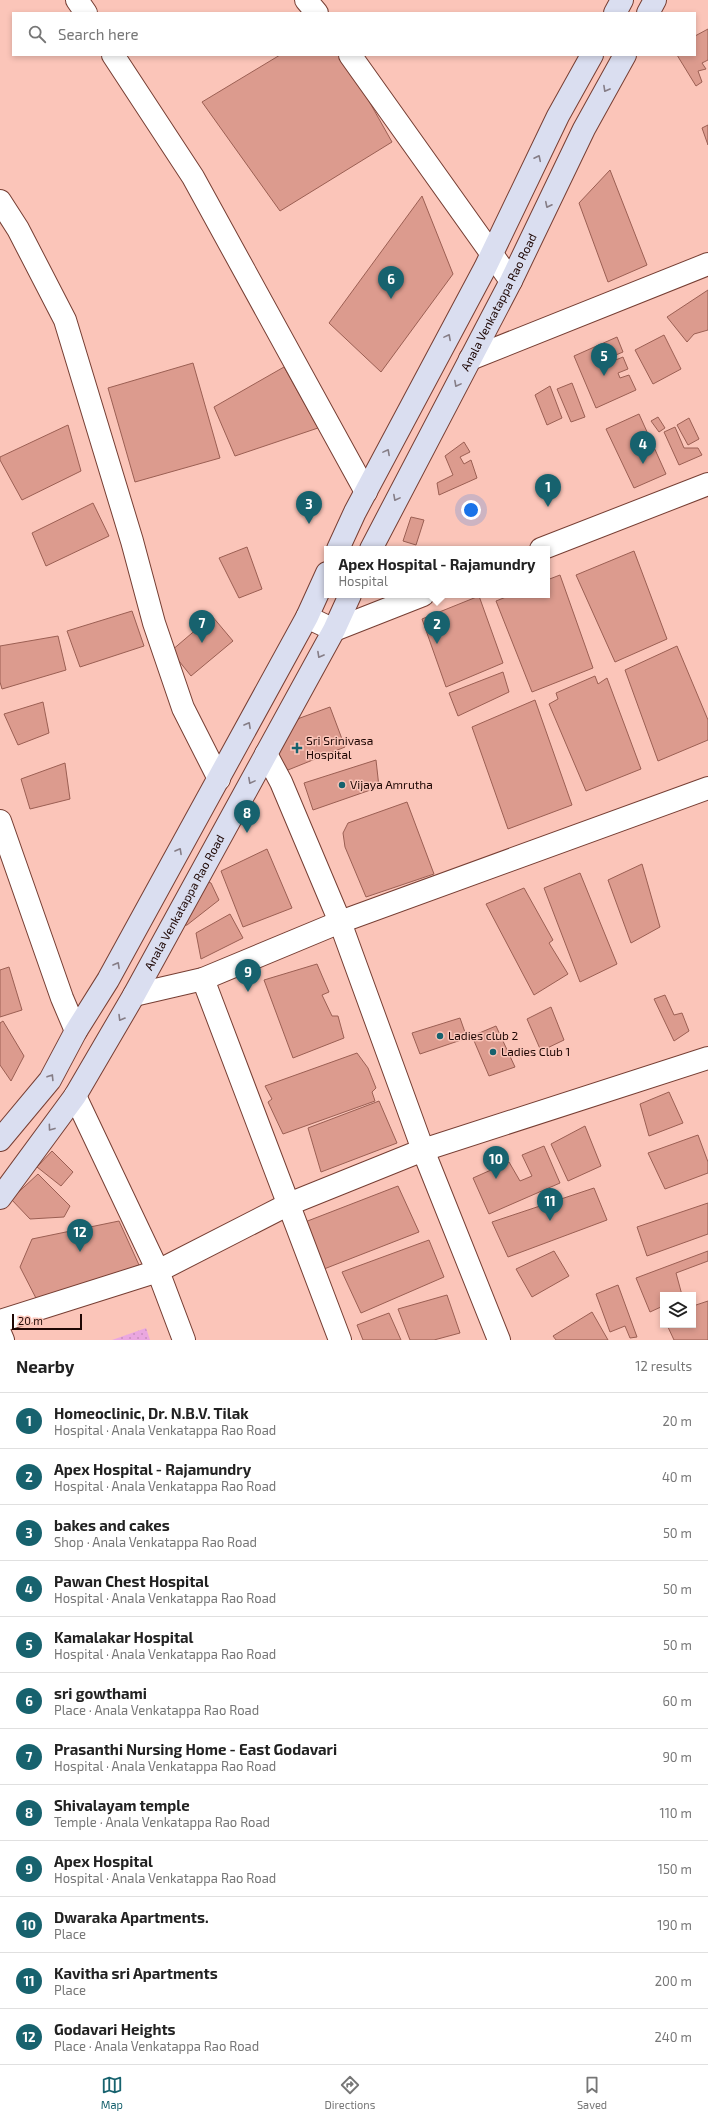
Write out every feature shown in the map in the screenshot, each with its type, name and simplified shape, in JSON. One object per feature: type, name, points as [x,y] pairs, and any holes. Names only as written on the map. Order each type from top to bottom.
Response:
[{"type":"main road","points":[[616,12],[622,0]]},
{"type":"main road","points":[[649,12],[655,0]]},
{"type":"main road","points":[[339,546],[366,492],[491,254],[558,116],[591,56]]},
{"type":"main road","name":"Anala Venkatappa Rao Road","points":[[373,546],[511,282],[584,129],[624,56]]},
{"type":"main road","points":[[0,1140],[50,1080],[76,1031],[108,980],[307,617],[324,580]]},
{"type":"main road","name":"Anala Venkatappa Rao Road","points":[[0,1198],[74,1096],[134,995],[334,630],[349,598]]},
{"type":"street","points":[[77,0],[85,12]]},
{"type":"street","points":[[306,0],[316,12]]},
{"type":"street","points":[[114,56],[193,177],[366,492]]},
{"type":"street","points":[[351,56],[511,282]]},
{"type":"street","points":[[0,201],[18,229],[65,320],[132,541],[154,623],[180,701],[219,779]]},
{"type":"street","points":[[470,359],[708,264]]},
{"type":"street","points":[[549,546],[708,484]]},
{"type":"street","points":[[307,617],[334,630],[415,598]]},
{"type":"street","points":[[266,754],[281,782],[340,922],[423,1150],[499,1340]]},
{"type":"street","points":[[134,995],[204,979],[340,922],[708,788]]},
{"type":"street","points":[[0,821],[62,998],[76,1031]]},
{"type":"street","points":[[204,979],[340,1340]]},
{"type":"street","points":[[0,1321],[158,1271],[289,1204],[423,1150],[707,1060]]},
{"type":"street","points":[[74,1096],[158,1271],[184,1340]]},
{"type":"street","points":[[0,1333],[3,1340]]},
{"type":"shaded area","points":[[146,1328],[150,1340],[112,1340]]},
{"type":"building","points":[[708,29],[708,60],[702,63],[706,69],[698,71],[702,82],[696,86],[678,56],[696,56],[696,35]]},
{"type":"building","points":[[278,56],[344,56],[392,142],[280,211],[202,102]]},
{"type":"building","points":[[708,125],[708,145],[702,128]]},
{"type":"building","points":[[610,170],[647,265],[608,282],[579,203]]},
{"type":"building","points":[[422,196],[453,274],[381,372],[329,323]]},
{"type":"building","points":[[708,290],[708,330],[694,334],[687,342],[667,317]]},
{"type":"building","points":[[664,335],[681,369],[653,384],[635,350]]},
{"type":"building","points":[[617,337],[623,352],[611,357],[613,361],[623,357],[628,369],[618,373],[620,378],[629,375],[636,390],[596,408],[574,356]]},
{"type":"building","points":[[193,363],[220,458],[135,482],[108,388]]},
{"type":"building","points":[[284,367],[318,428],[235,456],[214,407]]},
{"type":"building","points":[[572,383],[585,417],[571,422],[557,389]]},
{"type":"building","points":[[550,386],[562,418],[547,425],[535,395]]},
{"type":"building","points":[[639,414],[666,474],[634,488],[606,429]]},
{"type":"building","points":[[658,417],[665,428],[659,432],[651,421]]},
{"type":"building","points":[[689,418],[699,439],[688,445],[677,425]]},
{"type":"building","points":[[68,425],[81,471],[22,500],[0,460],[0,457]]},
{"type":"building","points":[[675,427],[684,448],[698,448],[702,455],[679,465],[664,432]]},
{"type":"building","points":[[464,442],[470,452],[460,457],[464,464],[471,460],[477,478],[439,495],[437,483],[453,475],[445,456]]},
{"type":"building","points":[[93,503],[109,536],[46,566],[32,533]]},
{"type":"building","points":[[411,517],[424,520],[416,545],[403,541]]},
{"type":"building","points":[[247,547],[262,589],[239,598],[219,558]]},
{"type":"building","points":[[634,551],[667,639],[615,662],[576,575]]},
{"type":"building","points":[[560,575],[593,668],[532,692],[496,601],[504,598],[550,598],[550,579]]},
{"type":"building","points":[[474,598],[480,598],[503,663],[446,687],[422,619]]},
{"type":"building","points":[[132,611],[144,646],[80,667],[67,631]]},
{"type":"building","points":[[212,616],[233,641],[191,676],[171,651]]},
{"type":"building","points":[[58,636],[66,670],[2,689],[0,682],[0,646]]},
{"type":"building","points":[[677,646],[708,720],[708,740],[658,761],[625,670]]},
{"type":"building","points":[[503,672],[509,692],[458,716],[449,693]]},
{"type":"building","points":[[595,676],[598,684],[607,678],[641,769],[586,791],[549,704],[558,699],[556,693]]},
{"type":"building","points":[[535,700],[572,805],[508,829],[472,727]]},
{"type":"building","points":[[43,702],[49,733],[18,745],[4,714]]},
{"type":"building","points":[[330,707],[345,747],[283,772],[272,751],[286,728],[300,718]]},
{"type":"building","name":"Vijaya Amrutha","points":[[376,760],[379,787],[313,810],[304,783]]},
{"type":"building","points":[[65,763],[70,799],[30,809],[21,779]]},
{"type":"building","points":[[407,802],[434,874],[366,897],[345,847],[343,833],[348,823]]},
{"type":"building","points":[[267,849],[292,908],[243,927],[221,871]]},
{"type":"building","points":[[642,864],[660,927],[631,943],[608,880]]},
{"type":"building","points":[[580,873],[617,964],[580,982],[544,888]]},
{"type":"building","points":[[201,879],[211,883],[219,900],[187,925],[181,926]]},
{"type":"building","points":[[524,888],[553,940],[549,943],[568,974],[534,995],[486,904]]},
{"type":"building","points":[[230,914],[243,938],[201,959],[196,933]]},
{"type":"building","points":[[317,964],[329,992],[322,995],[332,1016],[338,1016],[344,1038],[293,1058],[264,980]]},
{"type":"building","points":[[9,967],[22,1010],[0,1017],[0,970]]},
{"type":"building","points":[[665,995],[674,1015],[682,1013],[689,1031],[674,1041],[654,999]]},
{"type":"building","points":[[551,1007],[564,1040],[541,1051],[527,1019]]},
{"type":"building","name":"Ladies club 2","points":[[460,1018],[467,1038],[420,1054],[412,1033]]},
{"type":"building","points":[[3,1021],[24,1056],[11,1081],[0,1065],[0,1023]]},
{"type":"building","name":"Ladies Club 1","points":[[496,1026],[515,1067],[489,1076],[472,1036]]},
{"type":"building","points":[[357,1053],[368,1068],[376,1088],[372,1092],[375,1101],[283,1134],[268,1102],[272,1099],[265,1086]]},
{"type":"building","points":[[669,1092],[683,1123],[649,1136],[640,1104]]},
{"type":"building","points":[[379,1101],[397,1143],[321,1172],[308,1128]]},
{"type":"building","points":[[585,1126],[601,1166],[568,1181],[551,1144]]},
{"type":"building","points":[[698,1135],[708,1162],[708,1173],[665,1189],[648,1153]]},
{"type":"building","points":[[544,1146],[560,1183],[489,1214],[473,1178],[509,1162],[520,1181],[532,1176],[522,1155]]},
{"type":"building","points":[[52,1151],[73,1172],[61,1186],[37,1167]]},
{"type":"building","points":[[38,1174],[70,1206],[64,1217],[30,1219],[11,1199]]},
{"type":"building","points":[[398,1186],[419,1232],[324,1269],[305,1222]]},
{"type":"building","points":[[594,1188],[607,1220],[508,1257],[492,1222]]},
{"type":"building","points":[[708,1203],[708,1234],[647,1256],[637,1227]]},
{"type":"building","points":[[119,1221],[139,1265],[39,1304],[20,1267],[32,1239]]},
{"type":"building","points":[[429,1240],[444,1277],[361,1313],[342,1272]]},
{"type":"building","points":[[554,1251],[569,1276],[532,1297],[516,1269]]},
{"type":"building","points":[[708,1251],[708,1261],[676,1273],[681,1292],[660,1292],[660,1307],[650,1312],[636,1278]]},
{"type":"building","points":[[618,1285],[637,1337],[630,1338],[625,1326],[610,1332],[596,1294]]},
{"type":"building","points":[[447,1295],[460,1333],[434,1340],[410,1340],[398,1309]]},
{"type":"building","points":[[708,1301],[708,1340],[674,1340],[668,1328],[696,1328],[696,1305]]},
{"type":"building","points":[[592,1312],[608,1340],[556,1340],[553,1336]]},
{"type":"building","points":[[389,1313],[401,1340],[363,1340],[357,1325]]},
{"type":"place","name":"sri gowthami","points":[[391,299]]},
{"type":"place","name":"Kamalakar Hospital","points":[[604,376]]},
{"type":"place","name":"Pawan Chest Hospital","points":[[643,464]]},
{"type":"place","name":"Homeoclinic, Dr. N.B.V. Tilak","points":[[548,507]]},
{"type":"place","name":"bakes and cakes","points":[[309,524]]},
{"type":"place","name":"Prasanthi Nursing Home - East Godavari","points":[[202,643]]},
{"type":"place","name":"Apex Hospital - Rajamundry","points":[[437,644]]},
{"type":"place","name":"Sri Srinivasa Hospital","points":[[297,748]]},
{"type":"place","name":"Vijaya Amrutha","points":[[342,785]]},
{"type":"place","name":"Shivalayam temple","points":[[247,833]]},
{"type":"place","name":"Apex Hospital","points":[[248,992]]},
{"type":"place","name":"Ladies club 2","points":[[440,1036]]},
{"type":"place","name":"Ladies Club 1","points":[[493,1052]]},
{"type":"place","name":"Dwaraka Apartments.","points":[[496,1179]]},
{"type":"place","name":"Kavitha sri Apartments","points":[[550,1221]]},
{"type":"place","name":"Godavari Heights","points":[[80,1252]]}]
